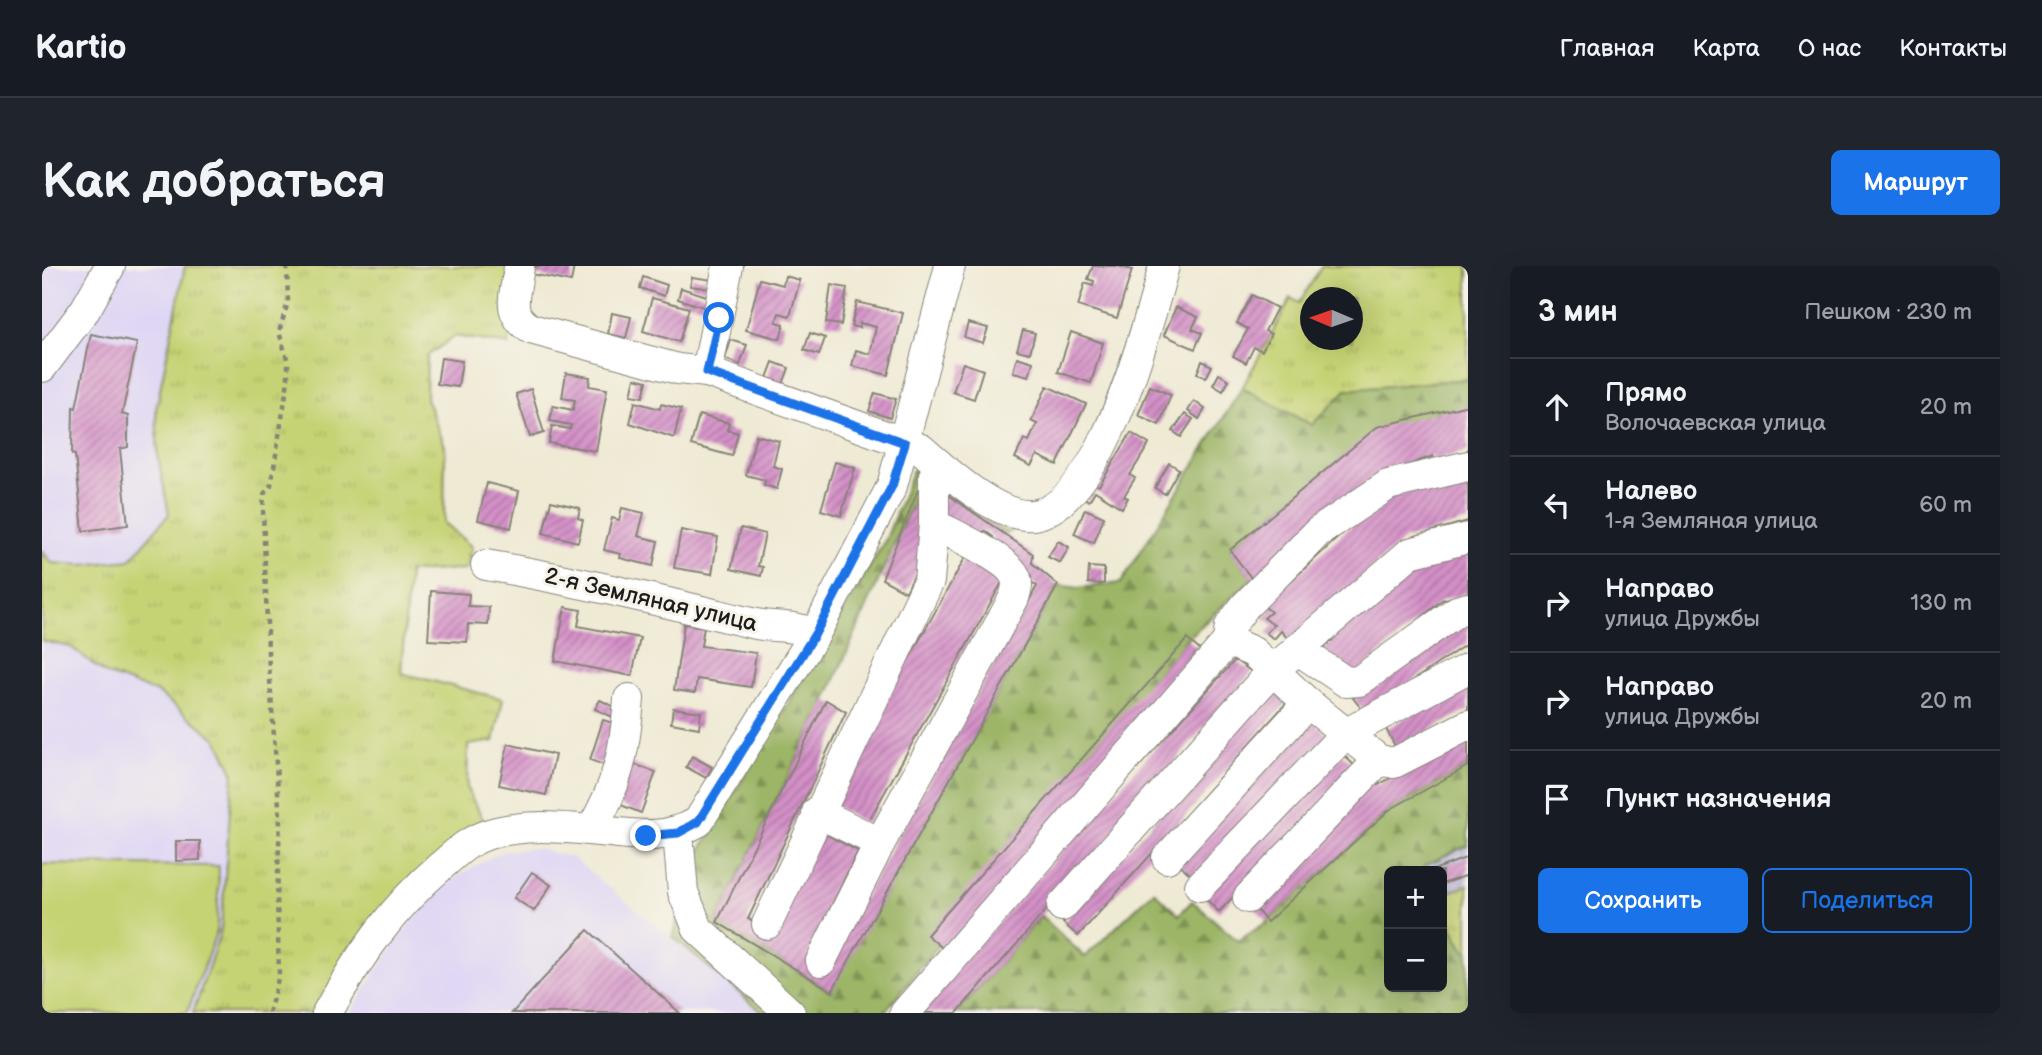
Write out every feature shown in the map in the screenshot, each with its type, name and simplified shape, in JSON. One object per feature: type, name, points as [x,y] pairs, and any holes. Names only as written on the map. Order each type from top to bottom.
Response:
[{"type":"street","points":[[42,367],[85,310],[110,266]]},
{"type":"street","points":[[519,266],[513,312],[517,320],[531,329],[678,369],[707,372],[905,443],[920,449],[1004,511],[1032,515],[1058,506],[1077,486],[1110,431],[1149,321],[1164,266]]},
{"type":"street","points":[[707,372],[728,266]]},
{"type":"street","points":[[327,1013],[354,963],[410,892],[468,843],[486,834],[533,826],[646,836],[678,833],[698,822],[815,634],[892,486],[950,266]]},
{"type":"street","points":[[766,925],[817,812],[929,581],[934,524],[934,476],[938,464]]},
{"type":"street","points":[[905,1013],[1228,641],[1230,626],[1245,606],[1318,533],[1388,485],[1468,466]]},
{"type":"street","points":[[821,961],[880,843],[1014,598],[1018,586],[1015,574],[1002,563],[934,524]]},
{"type":"street","points":[[1062,906],[1272,671],[1410,553],[1468,538]]},
{"type":"street","name":"2-я Земляная улица","points":[[486,565],[594,584],[763,626],[795,626],[815,634]]},
{"type":"street","points":[[1297,649],[1346,682],[1359,681],[1457,611],[1468,608]]},
{"type":"street","points":[[1228,641],[1253,652],[1308,703],[1378,760],[1394,763],[1468,725]]},
{"type":"street","points":[[1200,886],[1345,734],[1468,668]]},
{"type":"street","points":[[591,830],[603,810],[625,751],[629,699]]},
{"type":"street","points":[[1167,859],[1308,703]]},
{"type":"street","points":[[1248,898],[1378,760]]},
{"type":"street","points":[[817,812],[880,843]]},
{"type":"street","points":[[678,833],[682,892],[698,929],[790,1013]]},
{"type":"path","points":[[269,1013],[279,975],[277,897],[280,820],[268,652],[263,509],[264,494],[271,485],[288,381],[288,362],[279,332],[288,302],[287,266]]},
{"type":"shaded area","points":[[42,266],[101,266],[42,353]]},
{"type":"shaded area","points":[[120,266],[185,266],[156,409],[158,457],[169,514],[130,560],[82,565],[51,563],[42,551],[42,391],[46,375]]},
{"type":"shaded area","points":[[42,641],[71,647],[106,674],[158,693],[217,739],[233,772],[221,930],[193,1013],[42,1013]]},
{"type":"shaded area","points":[[1468,845],[1468,885],[1447,893],[1447,866],[1425,865]]},
{"type":"shaded area","points":[[537,848],[573,858],[763,1013],[350,1013],[394,944],[424,908],[458,876],[500,852]]},
{"type":"green space","points":[[185,266],[509,266],[509,345],[455,336],[427,356],[426,398],[445,446],[444,523],[472,547],[466,569],[409,572],[401,673],[503,699],[494,741],[468,745],[467,789],[485,823],[317,1013],[193,1013],[221,930],[233,772],[217,739],[158,693],[106,674],[71,647],[42,641],[42,551],[52,563],[82,565],[130,560],[169,514],[158,457],[156,409]]},
{"type":"green space","points":[[1322,266],[1468,266],[1468,379],[1347,390],[1312,425],[1242,388],[1291,298],[1300,301],[1300,350],[1363,350],[1363,287],[1309,287]]},
{"type":"green space","points":[[1468,379],[1468,405],[1345,456],[1230,549],[1252,579],[1187,639],[884,1013],[763,1013],[673,937],[691,866],[886,539],[913,470],[921,468],[1027,523],[1005,534],[947,495],[918,490],[826,700],[717,921],[831,991],[1058,585],[1078,588],[1121,583],[1242,388],[1312,425],[1346,390]]},
{"type":"green space","points":[[1468,766],[1468,845],[1425,866],[1384,866],[1384,992],[1447,992],[1447,919],[1465,951],[1468,951],[1467,1013],[957,1013],[1041,916],[1085,957],[1154,891],[1179,915],[1192,901],[1238,941],[1267,922],[1389,810]]},
{"type":"green space","points":[[42,864],[219,866],[217,930],[187,1013],[42,1013]]},
{"type":"green space","points":[[1468,885],[1468,951],[1465,951],[1447,919],[1447,893]]},
{"type":"building","points":[[533,266],[574,266],[571,282],[531,274]]},
{"type":"building","points":[[1093,266],[1118,266],[1132,270],[1117,318],[1078,306],[1085,283],[1093,286],[1094,281],[1088,279]]},
{"type":"building","points":[[785,276],[800,280],[790,316],[779,313],[776,322],[784,324],[780,339],[746,330],[760,279],[783,285]]},
{"type":"building","points":[[643,277],[667,285],[664,296],[640,288]]},
{"type":"building","points":[[692,277],[713,280],[711,289],[690,286]]},
{"type":"building","points":[[831,285],[847,288],[841,325],[826,323]]},
{"type":"building","points":[[681,288],[710,297],[707,308],[678,299]]},
{"type":"building","points":[[1252,295],[1277,308],[1265,331],[1271,334],[1262,351],[1254,347],[1246,363],[1233,356],[1248,329],[1237,323]]},
{"type":"building","points":[[652,298],[689,308],[679,342],[643,331]]},
{"type":"building","points":[[857,302],[903,313],[888,375],[852,366],[856,350],[870,354],[876,327],[860,323],[859,328],[851,326]]},
{"type":"building","points":[[1176,307],[1198,317],[1192,329],[1202,333],[1195,349],[1164,335]]},
{"type":"building","points":[[612,313],[631,317],[626,338],[608,334]]},
{"type":"building","points":[[968,323],[988,328],[983,343],[964,337]]},
{"type":"building","points":[[1023,330],[1035,333],[1030,353],[1017,350]]},
{"type":"building","points":[[1071,332],[1103,343],[1091,383],[1058,372]]},
{"type":"building","points":[[810,333],[825,338],[819,355],[804,350]]},
{"type":"building","points":[[91,334],[137,343],[122,414],[128,416],[128,447],[120,449],[128,525],[83,531],[75,455],[72,454],[73,407],[76,408]]},
{"type":"building","points":[[731,340],[747,345],[740,365],[725,359]]},
{"type":"building","points":[[1017,357],[1033,362],[1029,376],[1013,372]]},
{"type":"building","points":[[441,358],[462,361],[458,387],[437,384]]},
{"type":"building","points":[[1202,361],[1212,366],[1206,378],[1197,373]]},
{"type":"building","points":[[773,362],[789,368],[783,384],[767,378]]},
{"type":"building","points":[[963,363],[983,370],[974,399],[953,392]]},
{"type":"building","points":[[566,373],[590,377],[589,386],[607,389],[596,451],[549,443],[552,426],[570,429],[571,425],[550,421],[553,406],[573,410],[575,400],[562,398]]},
{"type":"building","points":[[1219,374],[1229,380],[1223,391],[1213,385]]},
{"type":"building","points":[[635,378],[647,381],[643,397],[631,395]]},
{"type":"building","points":[[1047,386],[1086,404],[1057,465],[1037,455],[1031,466],[1015,458],[1024,439],[1029,441],[1037,424],[1031,421]]},
{"type":"building","points":[[1150,386],[1171,395],[1159,425],[1138,415]]},
{"type":"building","points":[[531,389],[544,433],[530,437],[516,394]]},
{"type":"building","points":[[875,393],[896,399],[890,418],[869,411]]},
{"type":"building","points":[[1194,401],[1205,409],[1199,419],[1188,411]]},
{"type":"building","points":[[635,402],[660,409],[661,404],[681,409],[674,438],[630,423]]},
{"type":"building","points":[[1468,405],[1468,451],[1434,460],[1433,456],[1391,471],[1252,579],[1230,550],[1377,427]]},
{"type":"building","points":[[1185,414],[1193,419],[1181,437],[1173,431]]},
{"type":"building","points":[[699,415],[729,423],[727,430],[738,433],[732,456],[691,445]]},
{"type":"building","points":[[1131,433],[1149,444],[1130,475],[1135,478],[1124,496],[1128,498],[1122,508],[1095,491],[1089,501],[1081,496],[1090,481],[1099,486]]},
{"type":"building","points":[[756,435],[779,441],[773,466],[782,469],[777,489],[764,485],[765,480],[746,475]]},
{"type":"building","points":[[835,462],[855,468],[841,516],[821,510]]},
{"type":"building","points":[[1169,463],[1179,469],[1165,494],[1155,488]]},
{"type":"building","points":[[1468,476],[1468,521],[1405,539],[1290,641],[1281,631],[1274,639],[1266,633],[1274,625],[1264,618],[1271,612],[1264,606],[1371,507],[1391,496]]},
{"type":"building","points":[[487,483],[519,491],[511,528],[478,520]]},
{"type":"building","points":[[918,490],[926,500],[920,564],[906,592],[882,579]]},
{"type":"building","points":[[947,494],[1033,554],[1032,563],[1058,585],[832,991],[717,922],[826,700],[846,712],[748,919],[771,931],[820,831],[858,851],[808,955],[826,966],[1037,586],[1017,573],[992,548],[993,537],[985,531],[975,536],[937,511]]},
{"type":"building","points":[[551,501],[580,508],[578,518],[583,520],[578,542],[543,533]]},
{"type":"building","points":[[622,508],[644,513],[638,536],[658,541],[653,566],[620,558],[621,554],[604,550],[612,518],[619,520]]},
{"type":"building","points":[[1085,509],[1104,517],[1094,543],[1074,534]]},
{"type":"building","points":[[741,528],[765,534],[758,566],[763,567],[761,576],[731,569]]},
{"type":"building","points":[[681,530],[718,537],[712,574],[674,568]]},
{"type":"building","points":[[1058,541],[1069,547],[1060,563],[1048,557]]},
{"type":"building","points":[[1468,547],[1468,593],[1442,600],[1354,676],[1336,668],[1324,648],[1414,562]]},
{"type":"building","points":[[966,556],[1005,577],[867,824],[829,803]]},
{"type":"building","points":[[1089,567],[1104,568],[1104,584],[1088,583]]},
{"type":"building","points":[[431,591],[469,594],[468,606],[489,607],[488,625],[468,624],[467,642],[428,640]]},
{"type":"building","points":[[565,607],[581,610],[578,626],[640,638],[632,676],[555,661]]},
{"type":"building","points":[[1468,620],[1468,643],[1365,713],[1353,698],[1455,624]]},
{"type":"building","points":[[684,624],[704,627],[701,646],[756,653],[751,687],[697,679],[695,693],[674,690]]},
{"type":"building","points":[[1187,639],[1207,656],[947,952],[927,935]]},
{"type":"building","points":[[1235,660],[1252,672],[957,1013],[916,1013]]},
{"type":"building","points":[[1468,683],[1468,710],[1396,748],[1386,729]]},
{"type":"building","points":[[1274,687],[1289,700],[1078,936],[1063,923]]},
{"type":"building","points":[[600,700],[621,710],[617,719],[595,709]]},
{"type":"building","points":[[673,708],[701,712],[699,728],[671,723]]},
{"type":"building","points":[[1309,717],[1327,734],[1194,878],[1176,861]]},
{"type":"building","points":[[603,720],[620,725],[606,766],[590,760]]},
{"type":"building","points":[[1468,735],[1468,766],[1389,810],[1267,922],[1253,906],[1373,780],[1378,785]]},
{"type":"building","points":[[508,744],[555,755],[546,795],[499,785]]},
{"type":"building","points":[[1338,750],[1355,766],[1219,912],[1203,896]]},
{"type":"building","points":[[692,756],[712,767],[706,778],[686,767]]},
{"type":"building","points":[[628,762],[656,772],[641,813],[613,802]]},
{"type":"building","points":[[176,841],[200,841],[200,860],[176,861]]},
{"type":"building","points":[[1468,857],[1468,875],[1447,882],[1447,866],[1444,866]]},
{"type":"building","points":[[532,872],[551,885],[534,911],[514,898]]},
{"type":"building","points":[[588,930],[680,1013],[512,1013]]},
{"type":"route","points":[[646,836],[678,833],[698,822],[815,634],[892,486],[905,443],[707,372],[719,318]]}]
